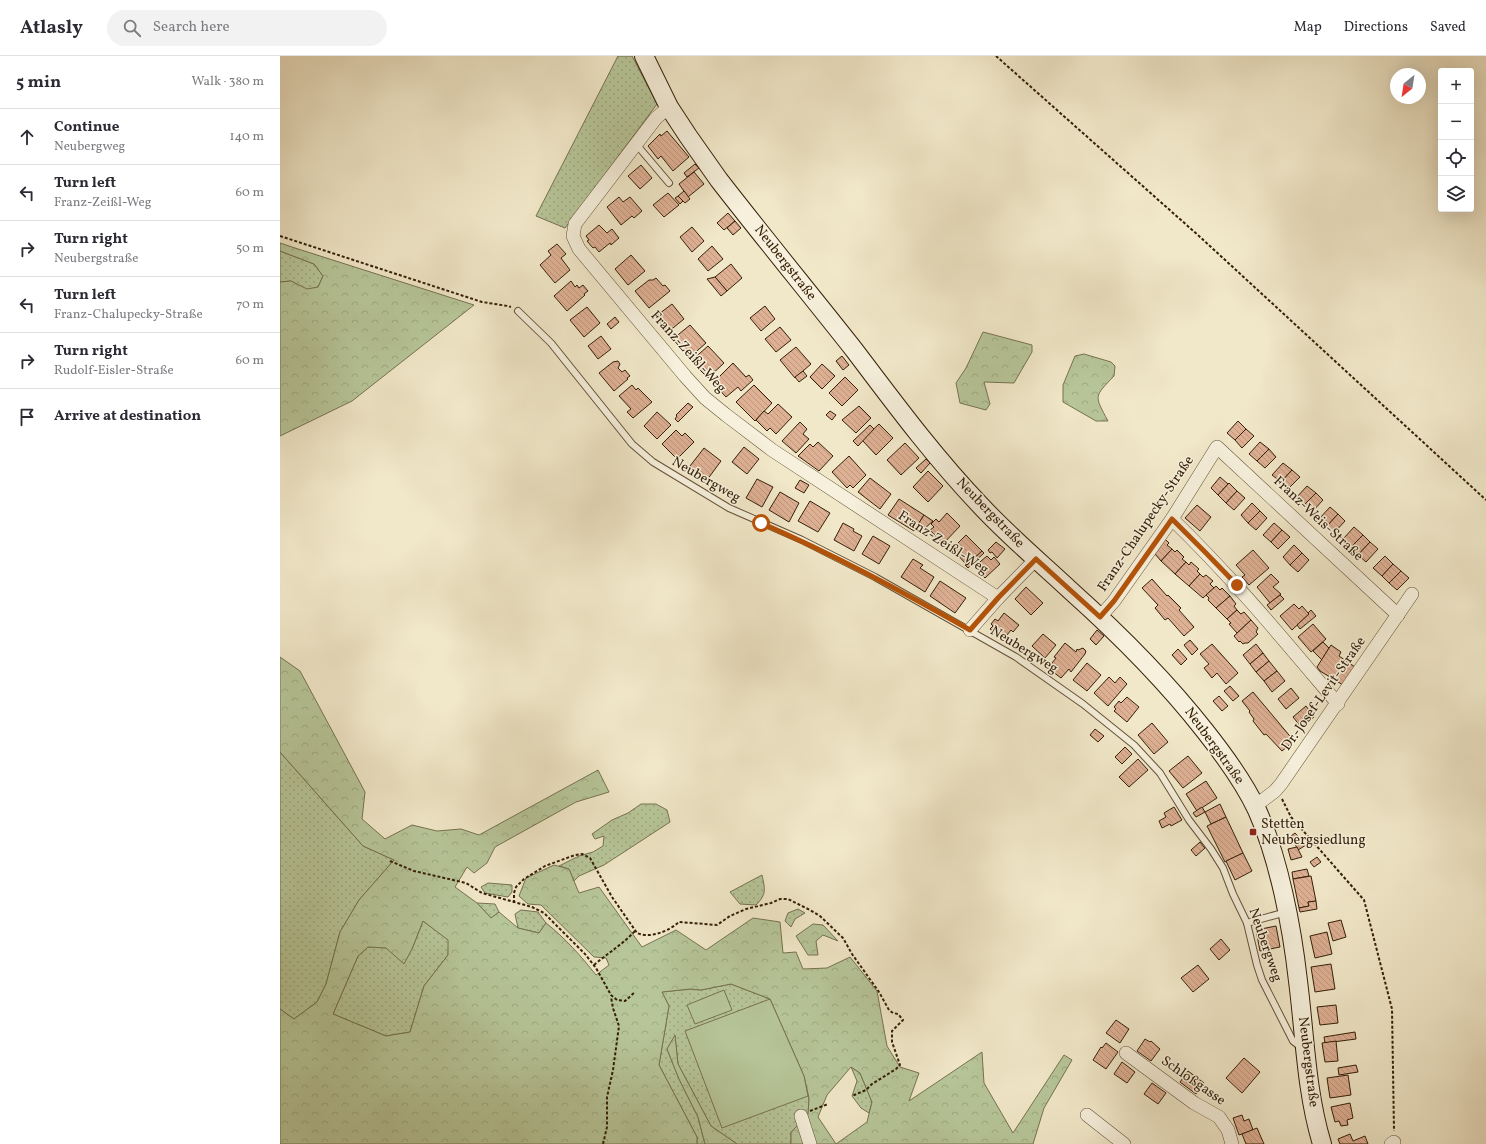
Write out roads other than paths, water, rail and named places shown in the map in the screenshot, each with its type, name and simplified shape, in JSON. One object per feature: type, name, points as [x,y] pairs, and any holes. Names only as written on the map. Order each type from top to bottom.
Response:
[{"type":"street","name":"Neubergstraße","points":[[644,56],[669,107],[720,180],[932,450],[983,509],[1100,617],[1156,672],[1194,717],[1225,758],[1255,806],[1270,844],[1287,912],[1298,982],[1304,1050],[1310,1095],[1322,1144]]},
{"type":"street","name":"Franz-Zeißl-Weg","points":[[669,107],[656,118],[576,224],[573,236],[578,250],[685,376],[705,398],[726,416],[760,442],[998,598]]},
{"type":"street","name":"Franz-Chalupecky-Straße","points":[[1100,617],[1114,601],[1172,519],[1217,447]]},
{"type":"street","name":"Franz-Weis-Straße","points":[[1217,447],[1398,615]]},
{"type":"street","points":[[1172,519],[1237,585],[1338,704]]},
{"type":"street","points":[[970,630],[998,598],[1036,559]]},
{"type":"street","name":"Dr.-Josef-Levit-Straße","points":[[1255,806],[1275,791],[1338,704],[1412,594]]},
{"type":"street","name":"Schloßgasse","points":[[1126,1053],[1194,1103],[1219,1117],[1228,1130],[1232,1144]]},
{"type":"street","points":[[1088,1115],[1124,1144]]},
{"type":"street","points":[[801,1116],[810,1144]]},
{"type":"lane","points":[[636,144],[669,183]]},
{"type":"lane","name":"Neubergweg","points":[[518,311],[551,343],[632,444],[653,462],[729,508],[802,540],[861,570],[970,630],[1033,668],[1083,704],[1134,745],[1160,774],[1192,825],[1221,864],[1247,923],[1262,980],[1293,1041],[1304,1050]]},
{"type":"lane","points":[[1247,923],[1287,912]]},
{"type":"place","name":"Stetten Neubergsiedlung","points":[[1253,832]]}]
